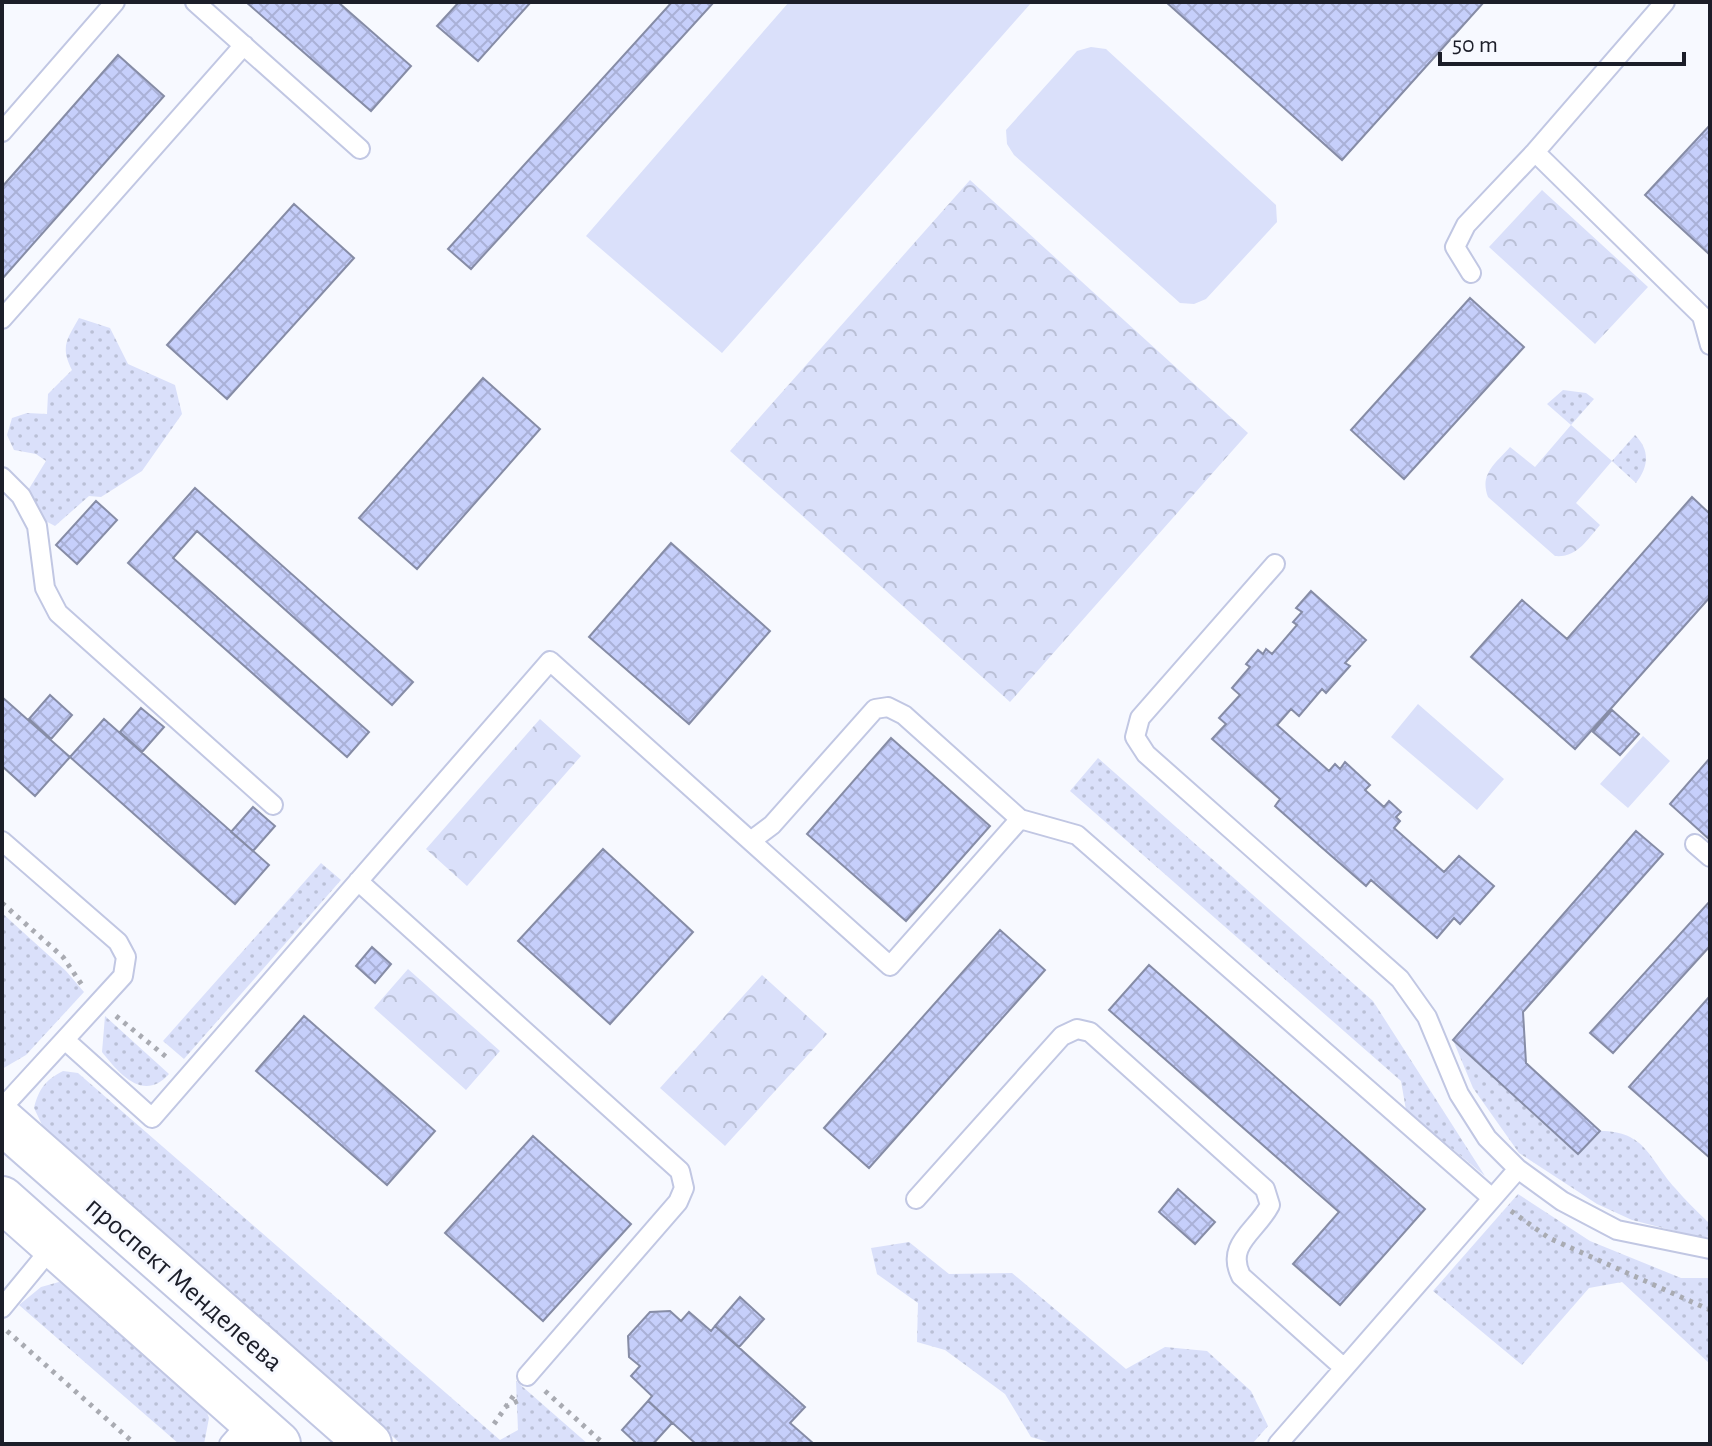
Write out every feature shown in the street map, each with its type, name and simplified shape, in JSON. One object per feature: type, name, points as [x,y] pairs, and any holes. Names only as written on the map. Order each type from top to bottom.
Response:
[{"type":"main road","name":"проспект Менделеева","points":[[2,1121],[369,1444]]},
{"type":"main road","name":"проспект Менделеева","points":[[2,1199],[252,1436]]},
{"type":"main road","points":[[252,1436],[289,1374]]},
{"type":"lane","points":[[2,132],[115,2]]},
{"type":"lane","points":[[195,2],[360,149]]},
{"type":"lane","points":[[1471,273],[1455,247],[1466,225],[1535,152],[1665,2]]},
{"type":"lane","points":[[2,319],[244,45]]},
{"type":"lane","points":[[1535,152],[1702,316],[1710,345]]},
{"type":"lane","points":[[2,477],[21,496],[37,526],[45,588],[58,613],[273,805]]},
{"type":"lane","points":[[1275,564],[1140,718],[1135,737],[1146,754],[1400,979],[1427,1017],[1459,1094],[1487,1138],[1518,1169],[1562,1201],[1617,1230],[1710,1249]]},
{"type":"lane","points":[[65,1040],[152,1118],[550,661],[890,966],[1020,819]]},
{"type":"lane","points":[[752,840],[772,825],[875,709],[888,707],[904,715],[1020,819],[1077,835],[1492,1198]]},
{"type":"lane","points":[[2,841],[118,942],[126,957],[123,976],[2,1108]]},
{"type":"lane","points":[[1695,844],[1710,857]]},
{"type":"lane","points":[[358,881],[680,1171],[684,1188],[678,1202],[527,1376]]},
{"type":"lane","points":[[916,1199],[1062,1036],[1077,1029],[1090,1032],[1265,1189],[1270,1205],[1265,1216],[1238,1248],[1235,1263],[1241,1276],[1344,1368]]},
{"type":"lane","points":[[1278,1444],[1518,1169]]},
{"type":"lane","points":[[2,1308],[53,1246]]},
{"type":"path","points":[[2,903],[63,957],[87,992]]},
{"type":"path","points":[[112,1013],[189,1076]]},
{"type":"path","points":[[1492,1198],[1549,1238],[1710,1310]]},
{"type":"path","points":[[2,1327],[135,1444]]},
{"type":"path","points":[[542,1389],[604,1444]]},
{"type":"path","points":[[494,1424],[505,1407],[530,1395]]},
{"type":"green space","points":[[789,2],[1032,2],[722,353],[586,236]]},
{"type":"green space","points":[[1091,47],[1106,49],[1276,205],[1277,222],[1206,299],[1194,304],[1180,303],[1014,155],[1007,144],[1006,130],[1077,51]]},
{"type":"green space","points":[[970,180],[1248,433],[1010,702],[730,451]]},
{"type":"green space","points":[[1542,190],[1648,287],[1595,344],[1489,247]]},
{"type":"green space","points":[[79,318],[110,328],[128,364],[175,385],[182,414],[142,471],[101,497],[89,496],[55,526],[38,517],[27,492],[46,461],[36,454],[14,450],[7,435],[12,418],[27,413],[47,414],[48,394],[72,370],[66,355],[66,343]]},
{"type":"green space","points":[[1563,390],[1586,393],[1594,399],[1571,425],[1547,404]]},
{"type":"green space","points":[[1571,425],[1612,461],[1576,503],[1600,525],[1575,551],[1555,556],[1488,497],[1486,482],[1490,469],[1510,447],[1535,467]]},
{"type":"green space","points":[[1635,435],[1643,446],[1646,458],[1636,483],[1612,461]]},
{"type":"green space","points":[[1418,704],[1504,779],[1477,810],[1391,737]]},
{"type":"green space","points":[[540,719],[581,756],[467,886],[426,849]]},
{"type":"green space","points":[[1643,736],[1670,761],[1628,808],[1600,784]]},
{"type":"green space","points":[[1098,758],[1373,1001],[1485,1176],[1406,1110],[1401,1081],[1070,791]]},
{"type":"green space","points":[[321,863],[341,880],[184,1059],[163,1041]]},
{"type":"green space","points":[[2,913],[66,971],[84,992],[26,1055],[2,1069]]},
{"type":"green space","points":[[408,969],[500,1051],[466,1090],[374,1008]]},
{"type":"green space","points":[[762,975],[827,1034],[725,1146],[660,1088]]},
{"type":"green space","points":[[105,1016],[169,1074],[151,1086],[133,1082],[117,1069],[102,1052]]},
{"type":"green space","points":[[1453,1040],[1578,1154],[1600,1131],[1615,1132],[1637,1141],[1679,1193],[1710,1224],[1710,1236],[1702,1238],[1632,1220],[1597,1204],[1519,1153],[1473,1088]]},
{"type":"green space","points":[[63,1071],[78,1073],[500,1440],[518,1430],[516,1381],[588,1444],[401,1444],[44,1129],[34,1108],[36,1101],[47,1082]]},
{"type":"green space","points":[[1518,1194],[1590,1241],[1681,1278],[1710,1278],[1710,1364],[1622,1282],[1589,1288],[1522,1365],[1433,1291]]},
{"type":"green space","points":[[909,1242],[949,1274],[1012,1273],[1126,1369],[1165,1347],[1207,1351],[1251,1391],[1268,1426],[1252,1444],[1055,1444],[1031,1437],[1005,1394],[945,1350],[917,1342],[918,1303],[877,1274],[871,1248]]},
{"type":"green space","points":[[67,1283],[205,1407],[209,1418],[204,1444],[179,1444],[19,1305],[41,1287]]},
{"type":"building","points":[[246,2],[338,2],[411,66],[371,111]]},
{"type":"building","points":[[459,2],[531,2],[478,61],[437,26]]},
{"type":"building","points":[[672,2],[714,2],[471,269],[448,249]]},
{"type":"building","points":[[1166,2],[1484,2],[1342,160]]},
{"type":"building","points":[[118,55],[164,96],[2,279],[2,187]]},
{"type":"building","points":[[1710,125],[1710,255],[1645,195]]},
{"type":"building","points":[[294,204],[354,258],[227,399],[167,345]]},
{"type":"building","points":[[1470,298],[1524,347],[1404,479],[1351,430]]},
{"type":"building","points":[[483,378],[540,429],[417,569],[359,518]]},
{"type":"building","points":[[195,488],[413,682],[392,705],[197,531],[173,558],[369,732],[347,757],[128,563]]},
{"type":"building","points":[[1692,497],[1710,514],[1710,597],[1575,749],[1471,657],[1522,600],[1567,639]]},
{"type":"building","points":[[96,501],[117,520],[77,564],[56,545]]},
{"type":"building","points":[[671,543],[770,631],[689,724],[589,637]]},
{"type":"building","points":[[1311,591],[1366,640],[1345,663],[1350,666],[1326,693],[1322,689],[1299,716],[1291,709],[1277,725],[1329,771],[1335,764],[1340,769],[1345,762],[1370,785],[1365,790],[1384,807],[1389,801],[1401,812],[1396,817],[1400,821],[1394,828],[1444,872],[1459,856],[1494,886],[1460,924],[1454,918],[1437,938],[1371,880],[1366,886],[1320,846],[1275,806],[1280,799],[1212,739],[1226,724],[1219,718],[1240,695],[1232,688],[1250,667],[1246,664],[1258,650],[1263,654],[1266,649],[1272,654],[1297,625],[1293,622],[1302,612],[1296,608]]},
{"type":"building","points":[[50,695],[72,715],[51,739],[29,719]]},
{"type":"building","points":[[2,697],[70,757],[35,796],[2,766]]},
{"type":"building","points":[[141,708],[164,727],[142,752],[120,732]]},
{"type":"building","points":[[1612,710],[1639,734],[1620,755],[1593,732]]},
{"type":"building","points":[[104,719],[269,865],[235,904],[70,757]]},
{"type":"building","points":[[891,738],[990,826],[906,921],[807,834]]},
{"type":"building","points":[[1710,758],[1710,840],[1670,804]]},
{"type":"building","points":[[253,807],[275,826],[253,851],[231,832]]},
{"type":"building","points":[[1636,831],[1663,854],[1523,1012],[1526,1063],[1600,1131],[1578,1154],[1453,1040]]},
{"type":"building","points":[[603,849],[693,932],[610,1024],[518,941]]},
{"type":"building","points":[[1710,901],[1710,946],[1613,1053],[1590,1033]]},
{"type":"building","points":[[1000,930],[1045,970],[869,1168],[824,1128]]},
{"type":"building","points":[[372,947],[391,964],[375,983],[356,966]]},
{"type":"building","points":[[1149,965],[1425,1209],[1340,1305],[1293,1264],[1339,1212],[1109,1010]]},
{"type":"building","points":[[1710,996],[1710,1158],[1629,1087]]},
{"type":"building","points":[[304,1016],[435,1131],[387,1185],[256,1071]]},
{"type":"building","points":[[533,1136],[631,1224],[543,1321],[445,1233]]},
{"type":"building","points":[[1178,1189],[1215,1222],[1195,1244],[1159,1212]]},
{"type":"building","points":[[740,1297],[764,1319],[739,1347],[715,1326]]},
{"type":"building","points":[[670,1311],[681,1321],[689,1312],[711,1331],[715,1326],[805,1407],[790,1423],[814,1444],[696,1444],[648,1401],[652,1396],[631,1376],[640,1366],[629,1357],[628,1336],[650,1312]]},
{"type":"building","points":[[648,1401],[672,1423],[653,1444],[637,1444],[622,1430]]}]
